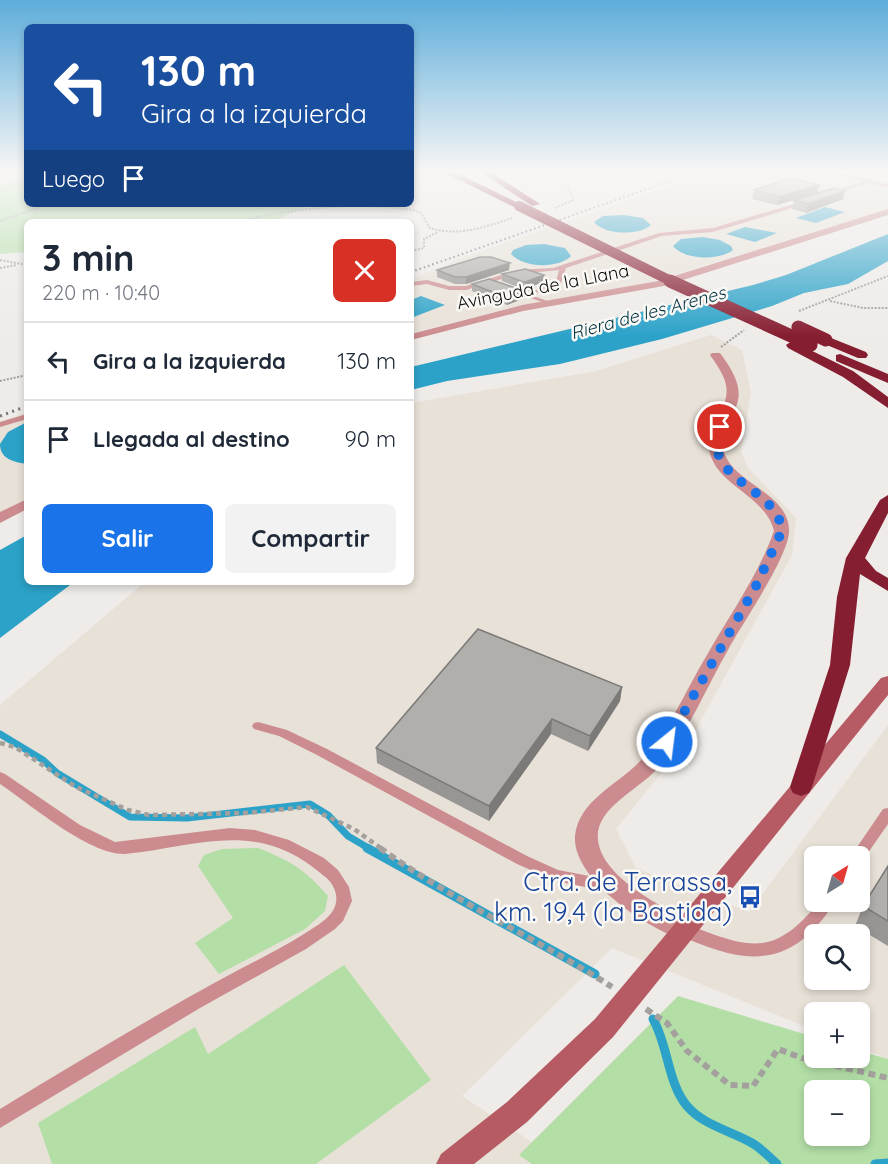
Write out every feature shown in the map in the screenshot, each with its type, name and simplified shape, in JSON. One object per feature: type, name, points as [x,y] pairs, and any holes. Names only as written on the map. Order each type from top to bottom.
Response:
[{"type":"highway","points":[[573,227],[848,374],[888,404]]},
{"type":"highway","points":[[580,227],[888,367]]},
{"type":"highway","points":[[707,298],[888,379]]},
{"type":"highway","points":[[801,788],[840,665],[848,588],[855,558],[888,500]]},
{"type":"highway","points":[[855,558],[870,574],[888,586]]},
{"type":"main road","points":[[451,1164],[552,1081],[604,1028],[888,682]]},
{"type":"street","name":"Avinguda de la Llana","points":[[414,337],[484,317],[671,280],[839,227]]},
{"type":"street","points":[[685,931],[616,887],[592,861],[586,837],[595,811],[644,772],[667,742],[755,588],[782,531],[782,524],[773,509],[732,474],[716,450],[716,436],[735,393],[734,384],[716,355]]},
{"type":"street","points":[[0,518],[24,505]]},
{"type":"lane","points":[[414,284],[428,282],[459,289],[523,271],[562,268],[662,234],[721,227]]},
{"type":"lane","points":[[537,291],[559,282],[562,268]]},
{"type":"lane","points":[[489,281],[550,303]]},
{"type":"lane","points":[[0,425],[24,417]]},
{"type":"lane","points":[[258,726],[283,733],[322,752],[522,860],[556,875],[616,887]]},
{"type":"lane","points":[[0,777],[78,830],[113,848],[215,834],[236,834],[273,839],[329,870],[344,890],[344,902],[339,915],[316,934],[164,1020],[0,1119]]},
{"type":"lane","points":[[865,846],[888,813]]},
{"type":"lane","points":[[685,931],[717,944],[758,951],[796,939],[819,912]]},
{"type":"path","points":[[430,227],[443,231],[482,227]]},
{"type":"path","points":[[414,250],[424,248],[427,236],[443,231]]},
{"type":"path","points":[[0,260],[24,264]]},
{"type":"path","points":[[0,268],[21,264]]},
{"type":"path","points":[[830,301],[863,308],[888,308]]},
{"type":"path","points":[[0,381],[24,376]]},
{"type":"path","points":[[0,743],[15,747],[76,787],[128,810],[149,815],[246,813],[308,807],[354,829],[420,877],[545,945],[620,992]]},
{"type":"path","points":[[638,1004],[667,1023],[687,1052],[730,1085],[753,1086],[778,1049],[802,1058],[888,1078]]},
{"type":"shaded area","points":[[550,227],[829,227],[648,283],[518,306],[414,332],[414,278]]},
{"type":"shaded area","points":[[711,335],[742,350],[751,393],[741,451],[748,468],[796,518],[792,555],[695,731],[616,829],[636,868],[749,912],[888,725],[888,1059],[870,1052],[870,1002],[804,1002],[804,1026],[612,948],[462,1096],[565,1164],[0,1164],[0,705],[141,585],[414,585],[414,402],[596,371]]},
{"type":"shaded area","points":[[24,413],[24,500],[0,513],[0,422]]},
{"type":"green space","points":[[0,227],[24,227],[24,252],[0,254]]},
{"type":"green space","points":[[258,848],[288,862],[312,879],[328,896],[325,911],[305,929],[219,974],[195,943],[233,918],[198,866],[204,855],[222,849]]},
{"type":"green space","points":[[344,965],[431,1080],[316,1164],[52,1164],[38,1123],[195,1027],[208,1054]]},
{"type":"green space","points":[[678,996],[804,1034],[804,1068],[870,1068],[870,1054],[888,1059],[888,1164],[532,1164],[519,1155]]},
{"type":"water","points":[[601,227],[648,227],[630,232],[605,230]]},
{"type":"water","points":[[744,227],[777,233],[755,242],[726,234]]},
{"type":"water","name":"Riera de les Arenes","points":[[888,234],[888,261],[848,284],[804,293],[772,306],[662,339],[560,364],[447,381],[414,389],[414,366],[753,285],[786,275]]},
{"type":"water","points":[[703,237],[720,240],[731,246],[733,250],[719,256],[702,257],[685,254],[673,246],[681,239]]},
{"type":"water","points":[[544,244],[565,248],[571,256],[558,263],[541,265],[524,262],[511,254],[513,250],[526,245]]},
{"type":"water","points":[[421,296],[445,305],[414,317],[414,299]]},
{"type":"water","points":[[24,424],[24,463],[13,461],[2,453],[0,444],[8,432]]},
{"type":"water","points":[[24,537],[24,585],[70,585],[0,638],[0,550]]},
{"type":"building","points":[[480,257],[491,257],[510,263],[466,277],[455,277],[437,270]]},
{"type":"building","points":[[525,269],[544,275],[525,282],[534,286],[502,274]]},
{"type":"building","points":[[489,279],[525,291],[508,298],[472,284]]},
{"type":"building","points":[[478,629],[622,687],[590,736],[552,719],[489,806],[376,748]]},
{"type":"building","points":[[888,866],[888,921],[870,910],[870,895]]},
{"type":"waterway","points":[[0,734],[43,760],[57,773],[130,817],[187,818],[310,804],[328,815],[348,836],[370,849]]},
{"type":"waterway","points":[[367,848],[595,974]]},
{"type":"waterway","points":[[653,1019],[676,1087],[687,1106],[709,1123],[755,1145],[777,1164]]},
{"type":"waterway","points":[[875,1164],[888,1163]]},
{"type":"railway","points":[[414,271],[538,227]]},
{"type":"railway","points":[[0,416],[24,407]]},
{"type":"place","name":"Ctra. de Terrassa, km. 19,4 (la Bastida)","points":[[750,897]]},
{"type":"route","points":[[667,742],[755,588],[782,531],[782,524],[778,516],[767,503],[741,482],[719,458],[716,450],[716,436],[720,427]]}]
